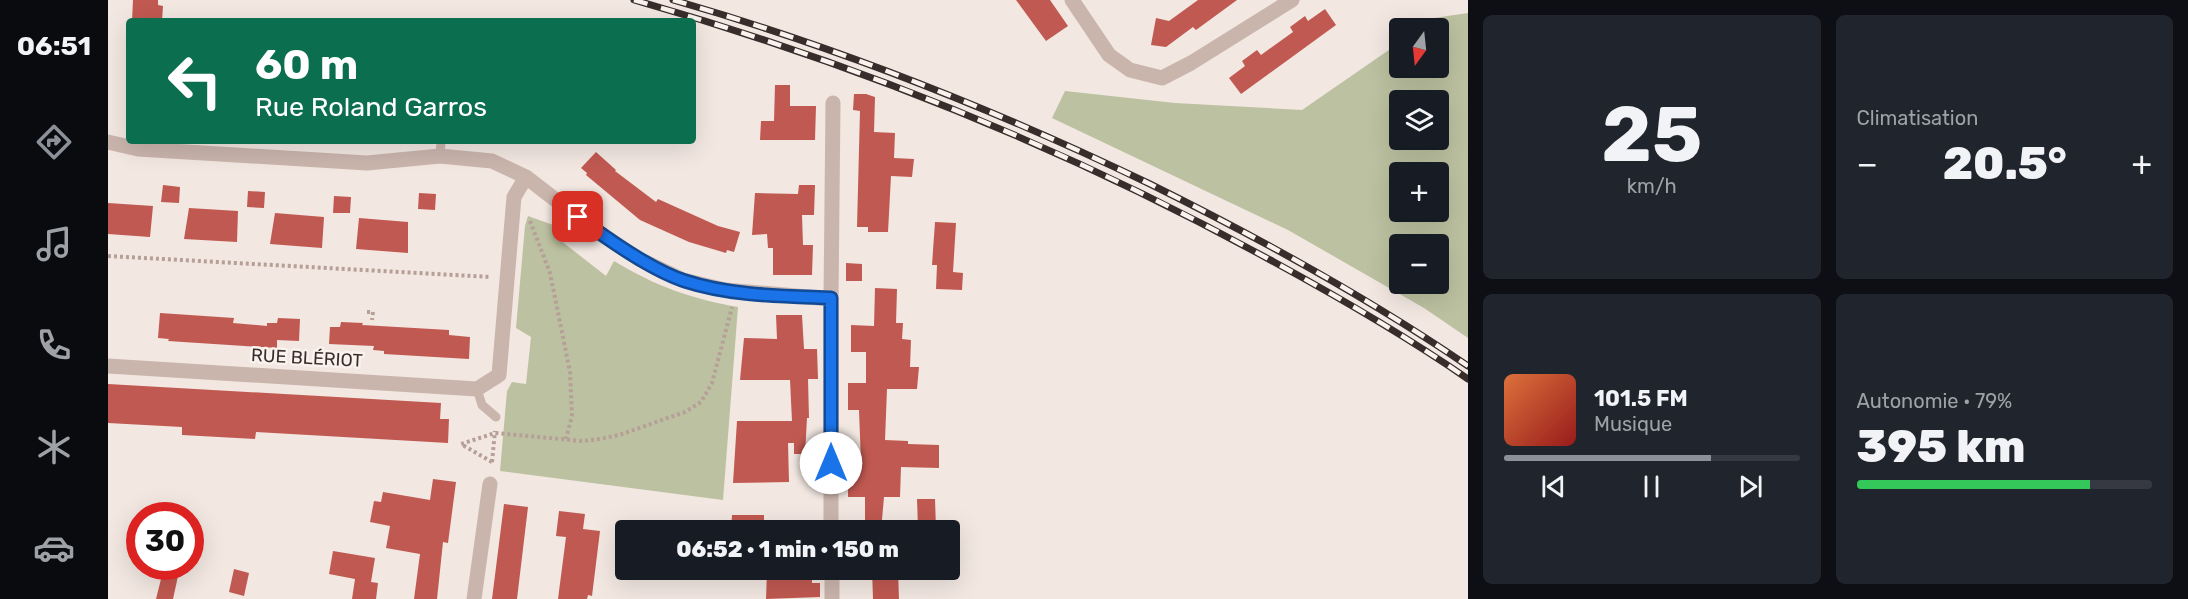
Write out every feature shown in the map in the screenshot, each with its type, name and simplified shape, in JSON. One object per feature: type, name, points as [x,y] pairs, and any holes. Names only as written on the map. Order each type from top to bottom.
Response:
[{"type":"street","points":[[1072,0],[1109,55],[1130,70],[1162,78],[1191,63],[1292,0]]},
{"type":"street","points":[[831,520],[833,104]]},
{"type":"street","points":[[108,142],[138,149],[367,163],[440,149],[492,160],[526,177],[592,228],[639,258],[683,280],[735,291],[831,298]]},
{"type":"street","points":[[477,389],[499,375],[514,197],[526,177]]},
{"type":"street","name":"RUE BLÉRIOT","points":[[108,366],[477,389]]},
{"type":"street","points":[[474,599],[490,484]]},
{"type":"street","points":[[832,580],[832,599]]},
{"type":"lane","points":[[477,389],[482,405],[496,417]]},
{"type":"path","points":[[513,206],[528,216],[550,273],[570,372],[572,416],[566,439]]},
{"type":"path","points":[[108,256],[506,278]]},
{"type":"path","points":[[492,462],[461,444],[495,432],[582,441],[619,435],[686,412],[701,402],[712,383],[735,291]]},
{"type":"path","points":[[367,312],[373,312],[372,320]]},
{"type":"path","points":[[490,484],[496,417]]},
{"type":"green space","points":[[1468,13],[1468,338],[1400,294],[1449,294],[1449,234],[1389,234],[1389,288],[1288,230],[1052,118],[1065,91],[1175,103],[1302,110],[1389,50],[1389,78],[1449,78],[1449,18],[1434,18]]},
{"type":"green space","points":[[528,216],[556,226],[562,221],[569,227],[560,240],[606,276],[614,261],[644,278],[674,290],[738,307],[723,500],[500,471],[507,391],[512,382],[526,384],[531,337],[516,328],[525,226]]},
{"type":"building","points":[[133,0],[158,0],[158,5],[163,6],[162,18],[132,18]]},
{"type":"building","points":[[1016,0],[1050,0],[1068,26],[1046,41]]},
{"type":"building","points":[[1198,0],[1237,0],[1196,30],[1193,27],[1166,47],[1151,45],[1156,18],[1169,21]]},
{"type":"building","points":[[1325,9],[1336,25],[1241,94],[1229,78],[1245,66],[1242,61],[1257,50],[1261,55],[1293,32],[1290,27],[1305,16],[1308,21]]},
{"type":"building","points":[[775,85],[790,85],[790,106],[816,106],[815,140],[760,140],[761,121],[774,121]]},
{"type":"building","points":[[854,94],[875,97],[874,132],[895,133],[894,158],[914,159],[912,177],[891,176],[888,232],[868,232],[868,227],[857,227],[860,111],[853,110]]},
{"type":"building","points":[[596,152],[615,171],[656,202],[658,199],[718,226],[740,232],[734,252],[727,250],[726,253],[689,242],[640,220],[586,175],[587,173],[581,168]]},
{"type":"building","points":[[163,185],[180,187],[179,203],[161,202]]},
{"type":"building","points":[[799,185],[815,185],[814,215],[802,215],[803,245],[813,245],[812,275],[773,275],[773,248],[768,248],[767,234],[752,235],[755,193],[798,194]]},
{"type":"building","points":[[248,191],[265,192],[264,208],[247,207]]},
{"type":"building","points":[[419,193],[436,194],[435,210],[418,209]]},
{"type":"building","points":[[334,196],[351,197],[350,213],[333,213]]},
{"type":"building","points":[[108,203],[153,206],[150,237],[108,234]]},
{"type":"building","points":[[189,208],[238,211],[237,242],[184,239]]},
{"type":"building","points":[[275,213],[324,217],[322,248],[270,244]]},
{"type":"building","points":[[359,218],[408,222],[408,253],[356,249]]},
{"type":"building","points":[[935,222],[956,223],[953,272],[963,273],[962,290],[936,289],[937,265],[932,265]]},
{"type":"building","points":[[846,263],[862,264],[862,281],[846,281]]},
{"type":"building","points":[[875,288],[897,289],[896,323],[903,323],[902,339],[911,340],[910,367],[919,367],[917,389],[887,389],[885,440],[908,441],[908,444],[939,445],[939,468],[901,467],[900,497],[884,497],[882,520],[865,520],[865,497],[848,497],[848,463],[861,463],[859,410],[848,410],[848,383],[866,383],[866,352],[851,352],[851,325],[874,326]]},
{"type":"building","points":[[160,313],[234,318],[233,323],[267,326],[267,323],[277,323],[278,318],[300,319],[299,341],[277,340],[277,348],[168,341],[169,339],[158,338]]},
{"type":"building","points":[[776,315],[802,315],[804,349],[817,349],[818,379],[808,379],[809,418],[807,418],[805,454],[794,454],[794,443],[788,443],[789,482],[733,483],[737,421],[792,421],[790,380],[740,380],[744,338],[777,339]]},
{"type":"building","points":[[341,322],[449,330],[449,335],[470,337],[469,359],[384,354],[384,351],[373,350],[374,346],[329,344],[330,327],[340,327]]},
{"type":"building","points":[[108,384],[441,403],[440,419],[449,419],[448,443],[256,432],[255,439],[182,435],[182,427],[108,423]]},
{"type":"building","points":[[433,479],[456,482],[448,543],[443,542],[437,599],[414,599],[420,554],[386,548],[390,526],[370,522],[374,501],[381,502],[383,492],[430,500]]},
{"type":"building","points":[[917,499],[935,499],[936,520],[918,520]]},
{"type":"building","points":[[504,504],[528,507],[517,599],[492,599]]},
{"type":"building","points":[[559,511],[585,514],[583,529],[600,531],[592,596],[588,595],[587,599],[558,599],[566,537],[556,536]]},
{"type":"building","points":[[732,515],[764,515],[764,520],[732,520]]},
{"type":"building","points":[[333,551],[375,558],[371,582],[378,583],[376,599],[352,599],[355,579],[329,574]]},
{"type":"building","points":[[234,569],[249,573],[244,596],[229,592]]},
{"type":"building","points":[[161,580],[177,580],[173,599],[156,599]]},
{"type":"building","points":[[767,580],[812,580],[812,583],[820,583],[820,597],[766,599]]},
{"type":"building","points":[[872,580],[898,580],[899,599],[873,599]]},
{"type":"railway","points":[[634,0],[694,18]]},
{"type":"railway","points":[[673,0],[855,59],[975,106],[1092,157],[1191,204],[1312,269],[1391,316],[1468,366]]},
{"type":"railway","points":[[696,18],[881,81],[1041,146],[1119,182],[1323,289],[1468,379]]},
{"type":"route","points":[[578,217],[639,258],[683,280],[725,290],[831,298],[831,463]]}]
